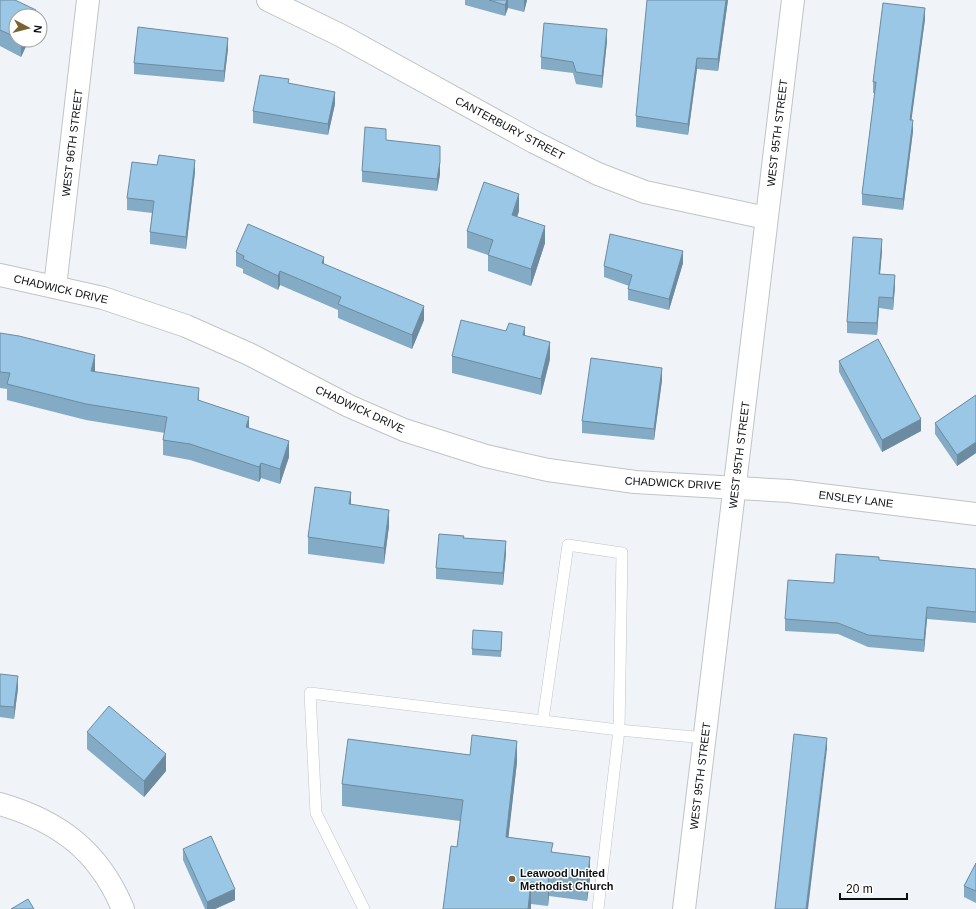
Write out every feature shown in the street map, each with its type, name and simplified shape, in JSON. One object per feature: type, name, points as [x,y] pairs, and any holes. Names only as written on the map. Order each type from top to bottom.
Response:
[{"type":"street","name":"WEST 96TH STREET","points":[[55,287],[88,0]]},
{"type":"street","name":"CANTERBURY STREET","points":[[268,0],[340,35],[534,142],[598,174],[645,192],[766,218]]},
{"type":"street","name":"WEST 95TH STREET","points":[[684,909],[793,0]]},
{"type":"street","name":"CHADWICK DRIVE","points":[[0,275],[103,298],[186,326],[249,354],[350,406],[404,430],[486,456],[548,470],[635,482],[735,487]]},
{"type":"street","name":"ENSLEY LANE","points":[[735,487],[789,491],[976,514]]},
{"type":"street","points":[[0,804],[28,812],[57,827],[80,845],[98,864],[123,909]]},
{"type":"lane","points":[[543,720],[568,544],[622,553],[619,730],[598,909]]},
{"type":"lane","points":[[364,909],[316,814],[310,693],[619,730],[704,738]]},
{"type":"building","points":[[0,0],[15,0],[32,8],[8,8],[8,34],[0,30]]},
{"type":"building","points":[[489,0],[507,0],[505,5]]},
{"type":"building","points":[[647,0],[726,0],[718,59],[697,58],[688,124],[636,116]]},
{"type":"building","points":[[883,3],[925,8],[910,120],[913,120],[903,199],[862,194],[876,82],[873,82]]},
{"type":"building","points":[[544,23],[607,29],[602,76],[576,72],[573,62],[541,57]]},
{"type":"building","points":[[138,27],[228,38],[224,71],[134,63]]},
{"type":"building","points":[[260,75],[289,79],[288,83],[335,92],[328,124],[253,111]]},
{"type":"building","points":[[365,127],[386,129],[386,140],[440,146],[440,162],[437,179],[362,171]]},
{"type":"building","points":[[159,155],[195,160],[186,237],[150,232],[154,201],[127,198],[132,162],[157,165]]},
{"type":"building","points":[[484,182],[519,194],[512,215],[545,226],[531,269],[488,255],[493,240],[467,231]]},
{"type":"building","points":[[248,224],[324,257],[322,263],[424,306],[412,335],[338,304],[341,297],[280,271],[278,276],[243,259],[244,256],[236,252]]},
{"type":"building","points":[[610,234],[683,251],[669,299],[628,289],[632,275],[604,266]]},
{"type":"building","points":[[853,237],[882,239],[879,274],[895,275],[893,298],[879,297],[877,323],[847,322]]},
{"type":"building","points":[[461,320],[506,331],[509,323],[525,327],[523,335],[550,342],[541,379],[452,356]]},
{"type":"building","points":[[0,333],[19,336],[95,355],[91,371],[199,388],[198,400],[249,417],[246,427],[289,441],[280,469],[261,463],[259,467],[190,444],[163,440],[167,417],[86,404],[7,384],[10,373],[0,372]]},
{"type":"building","points":[[878,339],[921,419],[882,440],[839,361]]},
{"type":"building","points":[[591,358],[662,368],[654,429],[582,421]]},
{"type":"building","points":[[976,395],[976,442],[957,455],[935,423]]},
{"type":"building","points":[[315,487],[351,492],[349,504],[389,510],[384,548],[308,537]]},
{"type":"building","points":[[439,534],[464,536],[463,538],[506,541],[503,573],[436,568]]},
{"type":"building","points":[[836,554],[879,557],[879,560],[976,569],[976,612],[927,607],[924,640],[868,635],[838,623],[785,619],[788,580],[834,583]]},
{"type":"building","points":[[473,630],[502,632],[501,651],[472,649]]},
{"type":"building","points":[[0,674],[18,676],[14,707],[0,706]]},
{"type":"building","points":[[109,706],[166,754],[144,781],[87,732]]},
{"type":"building","points":[[794,734],[827,738],[806,909],[775,909]]},
{"type":"building","points":[[472,735],[517,741],[506,837],[553,843],[551,852],[590,857],[587,880],[549,875],[548,884],[531,882],[528,909],[443,909],[451,846],[457,847],[463,800],[342,784],[348,739],[470,755]]},
{"type":"building","points":[[211,836],[235,889],[207,902],[183,849]]},
{"type":"building","points":[[976,863],[976,891],[964,886]]},
{"type":"building","points":[[28,899],[34,909],[11,909]]},
{"type":"place","name":"Leawood United Methodist Church","points":[[512,879]]}]
